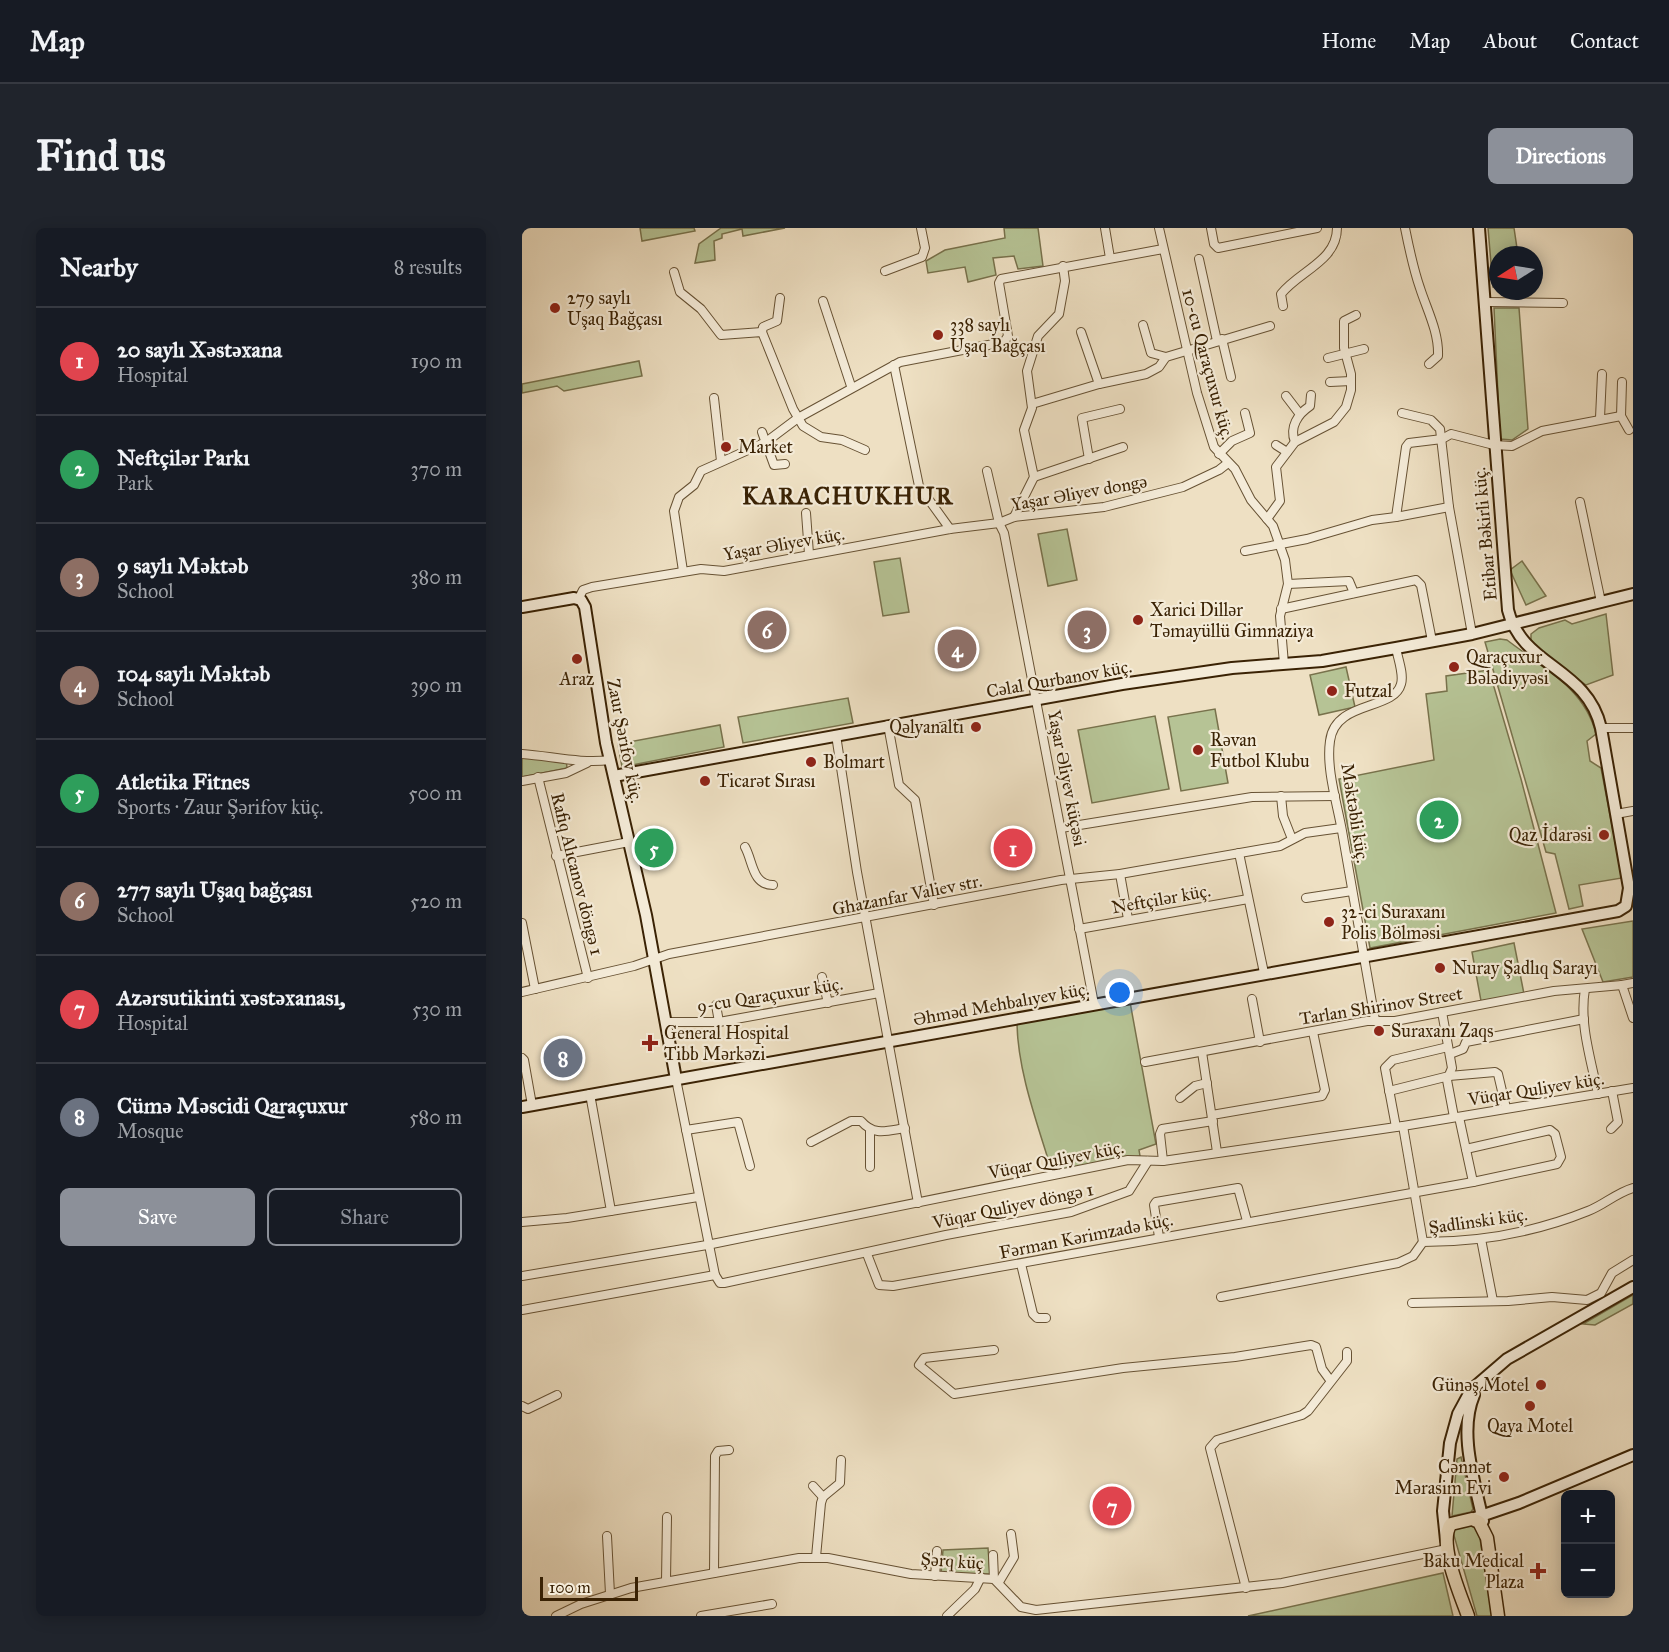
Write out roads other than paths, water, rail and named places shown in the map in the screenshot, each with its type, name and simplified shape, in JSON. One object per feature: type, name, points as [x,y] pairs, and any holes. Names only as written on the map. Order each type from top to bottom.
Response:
[{"type":"main road","points":[[1468,1616],[1454,1575],[1446,1532],[1451,1524],[1477,1517],[1487,1538],[1498,1616]]},
{"type":"street","points":[[885,271],[922,257],[925,248],[921,228]]},
{"type":"street","points":[[1105,228],[1110,258]]},
{"type":"street","name":"10-cu Qaraçuxur küç.","points":[[1159,228],[1203,414],[1219,454],[1240,478],[1251,500],[1273,526],[1280,544],[1288,584],[1281,609],[1284,664]]},
{"type":"street","points":[[1211,228],[1214,244],[1218,248],[1317,228]]},
{"type":"street","points":[[1283,306],[1281,294],[1325,256],[1337,240],[1337,228]]},
{"type":"street","points":[[1405,228],[1416,274],[1433,322],[1438,351],[1436,358],[1429,364]]},
{"type":"street","name":"Etibar Bəkirli küç.","points":[[1479,228],[1504,583],[1511,624],[1533,651],[1582,688],[1593,704],[1601,728],[1629,888],[1630,907]]},
{"type":"street","points":[[683,571],[674,520],[675,506],[679,497],[694,485],[698,474],[721,461],[766,442],[798,418],[851,386],[894,365],[1004,342],[1008,336],[999,283],[1001,279],[1163,249]]},
{"type":"street","points":[[1199,259],[1219,340],[1231,377]]},
{"type":"street","points":[[1014,517],[1034,477],[1024,430],[1032,404],[1027,371],[1038,336],[1059,314],[1065,281],[1063,266]]},
{"type":"street","points":[[674,272],[680,292],[701,309],[721,335],[762,332]]},
{"type":"street","points":[[780,298],[777,321],[763,327],[762,332],[798,418],[811,432],[865,450]]},
{"type":"street","points":[[823,301],[851,386]]},
{"type":"street","points":[[1486,302],[1563,303]]},
{"type":"street","points":[[1267,519],[1280,501],[1276,467],[1295,442],[1330,425],[1342,414],[1349,399],[1351,381],[1345,355],[1344,321],[1356,315]]},
{"type":"street","points":[[1143,325],[1151,352],[1166,357]]},
{"type":"street","points":[[1032,404],[1099,384],[1154,371],[1166,357],[1270,326]]},
{"type":"street","points":[[1081,332],[1099,384]]},
{"type":"street","points":[[1328,358],[1364,349]]},
{"type":"street","points":[[894,365],[919,486],[950,529]]},
{"type":"street","points":[[1600,418],[1602,374]]},
{"type":"street","points":[[1330,382],[1351,381]]},
{"type":"street","points":[[1622,382],[1621,416],[1629,430]]},
{"type":"street","points":[[1295,442],[1292,432],[1299,413],[1310,406],[1311,395]]},
{"type":"street","points":[[1286,396],[1299,413]]},
{"type":"street","points":[[714,398],[721,461]]},
{"type":"street","points":[[1089,459],[1082,418],[1120,409]]},
{"type":"street","points":[[1219,454],[1232,441],[1250,433],[1245,413]]},
{"type":"street","points":[[1402,413],[1435,422],[1442,439],[1449,507],[1472,634]]},
{"type":"street","points":[[1396,518],[1407,444],[1442,439],[1451,434],[1494,445],[1516,445],[1533,433],[1600,418],[1621,416]]},
{"type":"street","points":[[762,432],[774,465],[785,464]]},
{"type":"street","points":[[1276,445],[1287,452]]},
{"type":"street","points":[[1034,477],[1123,447]]},
{"type":"street","name":"Yaşar Əliyev dongə","points":[[999,523],[1014,517],[1104,507],[1168,492],[1197,482],[1228,463]]},
{"type":"street","name":"Yaşar Əliyev küçəsi","points":[[987,471],[999,523],[1004,533],[1094,1004]]},
{"type":"street","points":[[1580,502],[1601,602]]},
{"type":"street","points":[[1245,551],[1372,520],[1396,518],[1449,507]]},
{"type":"street","points":[[806,513],[809,554]]},
{"type":"street","name":"Yaşar Əliyev küç.","points":[[579,598],[584,590],[592,586],[683,571],[724,571],[950,529],[999,523]]},
{"type":"street","points":[[1288,584],[1349,581],[1354,593]]},
{"type":"street","points":[[1281,609],[1419,581],[1432,641]]},
{"type":"street","name":"Cəlal Qurbanov küç.","points":[[614,776],[888,725],[1221,669],[1284,664],[1396,648],[1472,634],[1633,594]]},
{"type":"street","points":[[522,607],[579,598]]},
{"type":"street","name":"Zaur Şərifov küç.","points":[[579,598],[587,614],[610,760],[655,960],[707,1245],[715,1275]]},
{"type":"street","name":"Məktəbli küç.","points":[[1376,1020],[1335,796],[1330,756],[1332,734],[1351,712],[1387,699],[1397,692],[1401,677],[1396,648]]},
{"type":"street","points":[[888,725],[899,785],[915,800],[934,905]]},
{"type":"street","points":[[1601,728],[1633,728]]},
{"type":"street","points":[[836,735],[865,918],[918,1203]]},
{"type":"street","points":[[522,754],[568,757],[587,763]]},
{"type":"street","points":[[522,780],[566,773],[587,763],[610,760]]},
{"type":"street","name":"Rafiq Alıcanov döngə 1","points":[[538,777],[588,978]]},
{"type":"street","points":[[1281,796],[1284,816],[1292,839]]},
{"type":"street","points":[[1061,828],[1252,797],[1335,796]]},
{"type":"street","points":[[1616,814],[1633,811]]},
{"type":"street","name":"Ghazanfar Valiev str.","points":[[522,992],[588,978],[669,954],[1070,880],[1120,874],[1280,846],[1305,833],[1341,828]]},
{"type":"street","points":[[556,856],[629,842]]},
{"type":"street","points":[[745,847],[755,874],[767,885],[773,885]]},
{"type":"street","points":[[1239,853],[1264,973]]},
{"type":"street","points":[[1120,874],[1128,919]]},
{"type":"street","points":[[1306,898],[1352,891]]},
{"type":"street","name":"Neftçilər küç.","points":[[1079,929],[1248,899]]},
{"type":"street","name":"Əhməd Mehbalıyev küç.","points":[[527,1106],[1364,955],[1582,918],[1630,907]]},
{"type":"street","points":[[522,922],[535,989]]},
{"type":"street","points":[[822,977],[828,1003]]},
{"type":"street","points":[[1633,983],[1622,985],[1633,1018]]},
{"type":"street","name":"Tarlan Shirinov Street","points":[[1145,1062],[1376,1020],[1395,1021],[1554,991],[1622,985]]},
{"type":"street","points":[[1585,989],[1582,1005],[1598,1094]]},
{"type":"street","name":"9-cu Qaraçuxur küç.","points":[[666,1022],[719,1022],[879,993]]},
{"type":"street","points":[[1252,999],[1260,1042]]},
{"type":"street","points":[[716,1005],[719,1022]]},
{"type":"street","points":[[1442,1012],[1452,1068],[1448,1086],[1473,1182]]},
{"type":"street","points":[[1424,1242],[1400,1127],[1389,1091],[1385,1068],[1389,1062],[1463,1049],[1466,1042],[1584,1019]]},
{"type":"street","points":[[1163,1161],[1160,1134],[1162,1129],[1322,1096],[1325,1090],[1314,1032]]},
{"type":"street","points":[[1202,1052],[1217,1152]]},
{"type":"street","points":[[522,1059],[525,1060],[527,1106]]},
{"type":"street","points":[[1389,1091],[1449,1076],[1495,1072],[1498,1074],[1506,1108]]},
{"type":"street","points":[[1180,1098],[1195,1086],[1207,1083]]},
{"type":"street","name":"Vüqar Quliyev küç.","points":[[522,1276],[707,1245],[1128,1161],[1163,1161],[1400,1127],[1633,1088]]},
{"type":"street","points":[[1611,1129],[1618,1122],[1612,1091]]},
{"type":"street","points":[[590,1094],[611,1211]]},
{"type":"street","points":[[811,1142],[850,1121],[861,1121],[870,1131],[870,1167]]},
{"type":"street","points":[[686,1130],[738,1122],[750,1166]]},
{"type":"street","points":[[870,1131],[905,1128]]},
{"type":"street","name":"Fərman Kərimzadə küç.","points":[[867,1254],[879,1284],[886,1286],[1021,1264],[1247,1221],[1473,1182],[1557,1164],[1561,1157],[1555,1134],[1550,1130],[1466,1149]]},
{"type":"street","name":"Vüqar Quliyev döngə 1","points":[[867,1254],[946,1235],[1071,1212],[1098,1204],[1129,1191],[1148,1161]]},
{"type":"street","points":[[1160,1237],[1154,1205],[1167,1200],[1238,1188],[1247,1221]]},
{"type":"street","name":"Şadlinski küç.","points":[[1221,1297],[1398,1263],[1413,1256],[1424,1242],[1481,1239],[1548,1225],[1588,1211],[1633,1188]]},
{"type":"street","points":[[522,1222],[698,1197]]},
{"type":"street","points":[[1481,1239],[1492,1301]]},
{"type":"street","points":[[522,1310],[715,1275],[720,1283],[724,1283],[867,1254]]},
{"type":"street","points":[[1597,1301],[1612,1273],[1633,1260]]},
{"type":"street","points":[[1021,1264],[1033,1314],[1037,1318],[1046,1318]]},
{"type":"street","points":[[1018,1616],[1021,1606],[1052,1608],[1246,1588],[1447,1546],[1443,1511],[1449,1452],[1455,1424],[1471,1390],[1492,1370],[1597,1301],[1633,1287]]},
{"type":"street","points":[[1412,1303],[1552,1297],[1597,1301]]},
{"type":"street","points":[[994,1350],[924,1358],[919,1365],[954,1394],[1123,1368],[1235,1357],[1311,1345],[1316,1347],[1322,1369],[1330,1380]]},
{"type":"street","points":[[1246,1588],[1210,1448],[1217,1440],[1302,1415],[1308,1411],[1347,1360],[1347,1352]]},
{"type":"street","points":[[1492,1370],[1474,1395],[1469,1410],[1470,1453],[1477,1517],[1633,1455]]},
{"type":"street","points":[[522,1406],[528,1409],[557,1395]]},
{"type":"street","points":[[1449,1452],[1452,1447],[1460,1444],[1465,1446],[1470,1453]]},
{"type":"street","points":[[714,1573],[715,1456],[718,1451],[729,1450]]},
{"type":"street","points":[[816,1557],[823,1497],[840,1483],[841,1460]]},
{"type":"street","points":[[813,1486],[823,1497]]},
{"type":"street","points":[[666,1581],[667,1517]]},
{"type":"street","points":[[996,1580],[1014,1557],[1011,1534]]},
{"type":"street","points":[[607,1536],[610,1594]]},
{"type":"street","points":[[935,1576],[937,1551]]},
{"type":"street","points":[[993,1555],[996,1580]]},
{"type":"street","name":"Şərq küç","points":[[556,1616],[610,1594],[666,1581],[816,1557],[885,1571],[996,1580],[1021,1606]]},
{"type":"street","points":[[1492,1566],[1504,1616]]},
{"type":"street","points":[[1454,1575],[1462,1616]]},
{"type":"street","points":[[946,1616],[975,1589],[981,1577]]},
{"type":"street","points":[[701,1616],[772,1604]]},
{"type":"place","name":"279 saylı Uşaq Bağçası","points":[[555,308]]},
{"type":"place","name":"338 saylı Uşaq Bağçası","points":[[938,335]]},
{"type":"place","name":"Market","points":[[726,447]]},
{"type":"place","name":"Xarici Dillər Təmayüllü Gimnaziya","points":[[1138,620]]},
{"type":"place","name":"277 saylı Uşaq bağçası","points":[[767,630]]},
{"type":"place","name":"9 saylı Məktəb","points":[[1087,630]]},
{"type":"place","name":"104 saylı Məktəb","points":[[957,649]]},
{"type":"place","name":"Araz","points":[[577,659]]},
{"type":"place","name":"Qaraçuxur Bələdiyyəsi","points":[[1454,667]]},
{"type":"place","name":"Futzal","points":[[1332,691]]},
{"type":"place","name":"Qəlyanaltı","points":[[976,727]]},
{"type":"place","name":"Rəvan Futbol Klubu","points":[[1198,750]]},
{"type":"place","name":"Bolmart","points":[[811,762]]},
{"type":"place","name":"Ticarət Sırası","points":[[705,781]]},
{"type":"place","name":"Neftçilər Parkı","points":[[1439,820]]},
{"type":"place","name":"Qaz İdarəsi","points":[[1604,835]]},
{"type":"place","name":"Atletika Fitnes","points":[[654,848]]},
{"type":"place","name":"20 saylı Xəstəxana","points":[[1013,848]]},
{"type":"place","name":"32-ci Suraxanı Polis Bölməsi","points":[[1329,922]]},
{"type":"place","name":"Nuray Şadlıq Sarayı","points":[[1440,968]]},
{"type":"place","name":"Suraxanı Zaqs","points":[[1379,1031]]},
{"type":"place","name":"General Hospital Tibb Mərkəzi","points":[[650,1043]]},
{"type":"place","name":"Cümə Məscidi Qaraçuxur","points":[[563,1058]]},
{"type":"place","name":"Günəş Motel","points":[[1541,1385]]},
{"type":"place","name":"Qaya Motel","points":[[1530,1406]]},
{"type":"place","name":"Cənnət Mərasim Evi","points":[[1504,1477]]},
{"type":"place","name":"Azərsutikinti xəstəxanası,","points":[[1112,1506]]},
{"type":"place","name":"Baku Medical Plaza","points":[[1538,1571]]},
{"type":"district","name":"KARACHUKHUR","points":[[848,496]]}]
